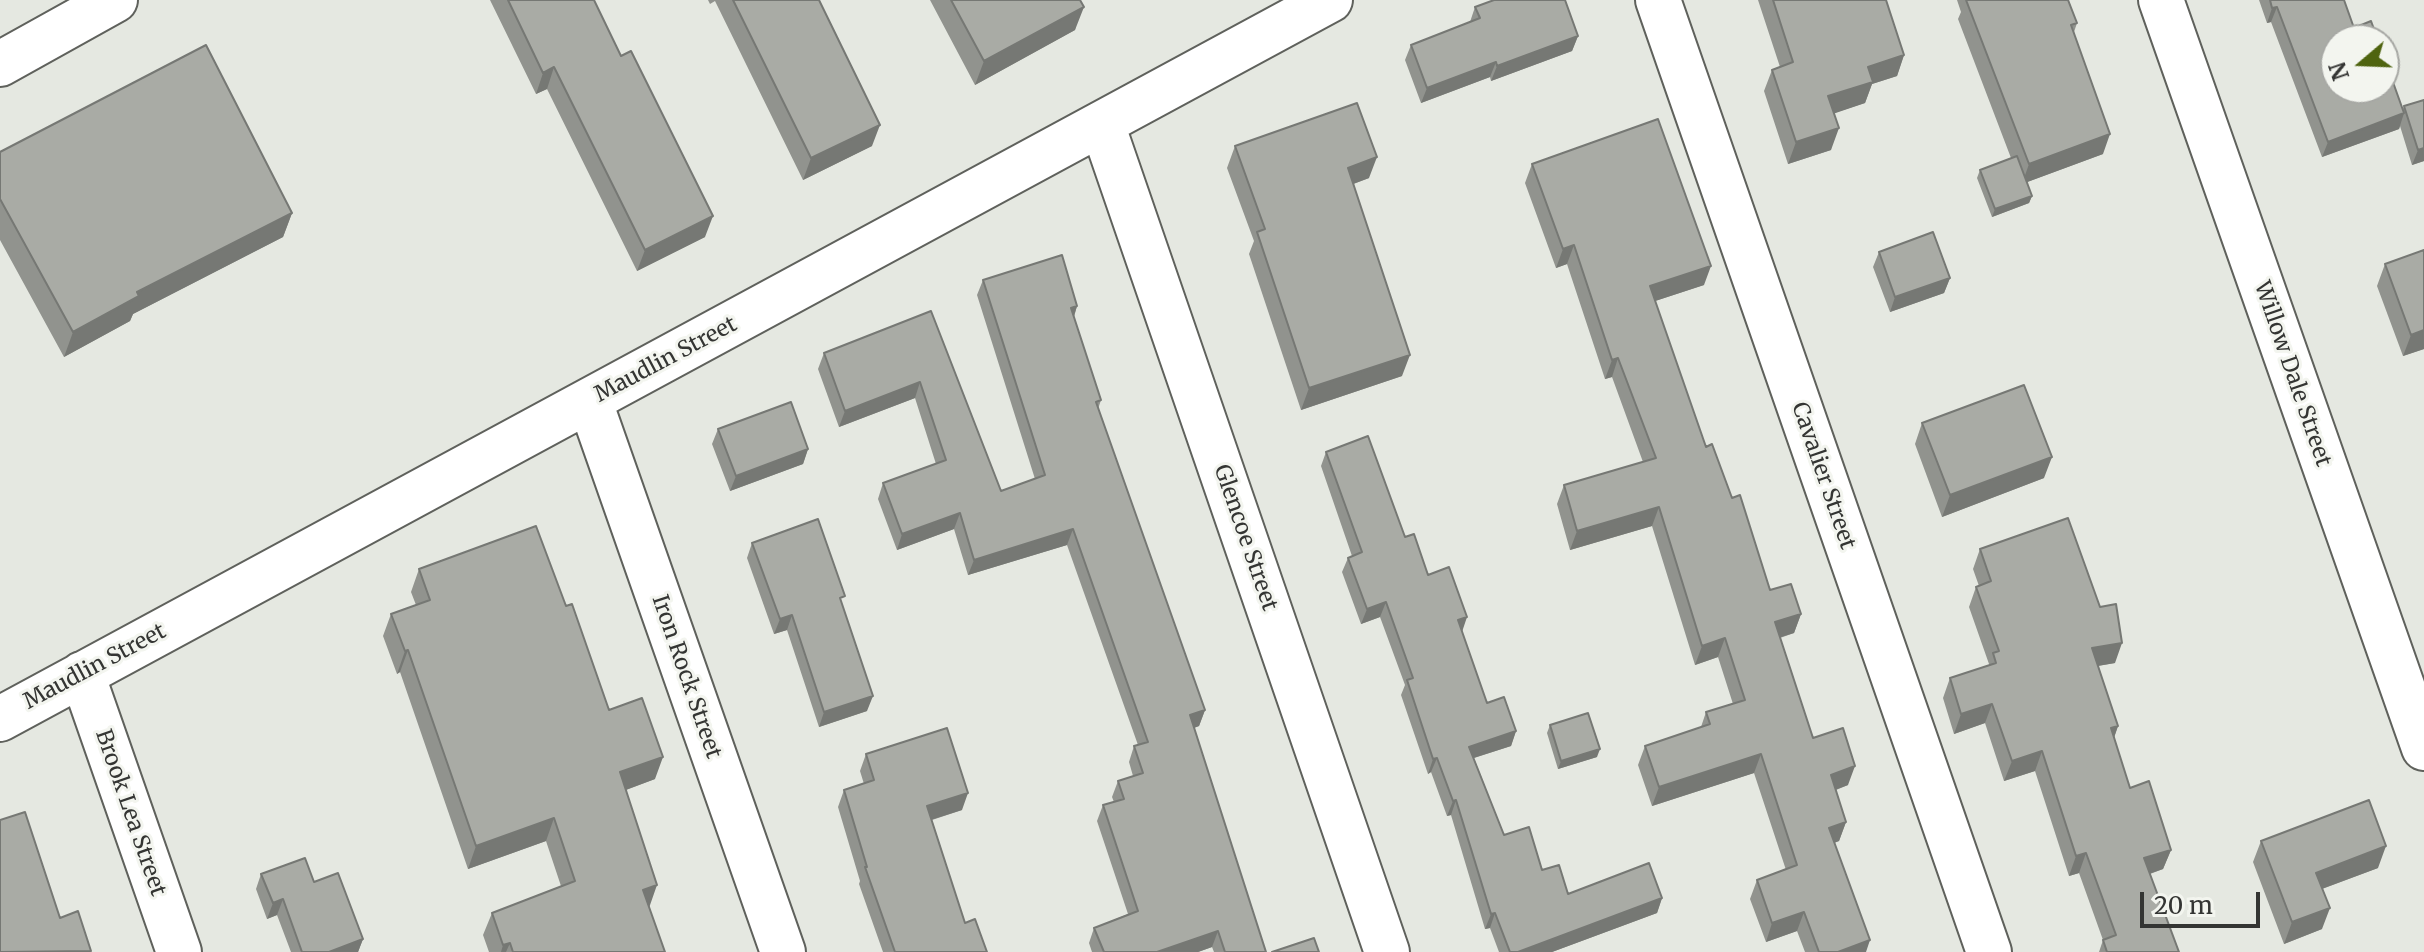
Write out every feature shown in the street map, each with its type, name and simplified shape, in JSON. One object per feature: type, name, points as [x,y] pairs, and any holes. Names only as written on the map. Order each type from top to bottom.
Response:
[{"type":"street","points":[[0,64],[115,0]]},
{"type":"street","name":"Maudlin Street","points":[[0,719],[1330,0]]},
{"type":"street","name":"Cavalier Street","points":[[1658,0],[1989,952]]},
{"type":"street","name":"Willow Dale Street","points":[[2161,0],[2424,748]]},
{"type":"street","name":"Glencoe Street","points":[[1102,124],[1387,952]]},
{"type":"street","name":"Iron Rock Street","points":[[590,402],[783,952]]},
{"type":"street","name":"Brook Lea Street","points":[[82,674],[179,952]]},
{"type":"building","points":[[508,0],[594,0],[621,56],[631,51],[713,216],[645,250],[554,67],[543,73]]},
{"type":"building","points":[[733,0],[819,0],[880,125],[811,158]]},
{"type":"building","points":[[951,0],[1080,0],[1084,7],[984,61]]},
{"type":"building","points":[[1494,0],[1565,0],[1578,36],[1427,88],[1411,45],[1480,18],[1475,7]]},
{"type":"building","points":[[1773,0],[1886,0],[1904,55],[1868,67],[1873,82],[1828,96],[1839,128],[1796,142],[1772,70],[1793,62]]},
{"type":"building","points":[[1966,0],[2068,0],[2077,23],[2071,25],[2110,134],[2029,164]]},
{"type":"building","points":[[2270,0],[2344,0],[2353,24],[2320,24],[2320,104],[2400,102],[2404,113],[2328,142],[2277,7],[2272,8]]},
{"type":"building","points":[[206,45],[292,213],[137,292],[139,296],[73,332],[0,199],[0,152]]},
{"type":"building","points":[[2424,100],[2424,148],[2418,150],[2404,106]]},
{"type":"building","points":[[1357,103],[1377,157],[1348,168],[1410,355],[1309,388],[1257,232],[1265,229],[1235,146]]},
{"type":"building","points":[[1658,119],[1711,266],[1650,286],[1706,447],[1712,444],[1732,498],[1740,495],[1770,590],[1791,584],[1801,614],[1775,622],[1813,738],[1843,728],[1855,766],[1831,775],[1846,822],[1829,828],[1870,940],[1838,952],[1819,952],[1804,912],[1772,923],[1757,880],[1797,865],[1761,754],[1659,787],[1645,746],[1710,724],[1706,712],[1745,700],[1725,638],[1702,646],[1659,507],[1577,531],[1564,485],[1656,458],[1618,358],[1612,360],[1574,245],[1563,249],[1532,164]]},
{"type":"building","points":[[2017,156],[2032,196],[1995,209],[1980,170]]},
{"type":"building","points":[[1933,232],[1950,278],[1895,297],[1879,252]]},
{"type":"building","points":[[2424,250],[2424,330],[2411,335],[2385,264]]},
{"type":"building","points":[[1062,255],[1077,306],[1071,308],[1101,400],[1096,402],[1205,710],[1190,715],[1266,952],[1225,952],[1218,931],[1157,952],[1104,952],[1094,928],[1138,911],[1103,805],[1124,799],[1118,781],[1143,773],[1134,746],[1148,742],[1073,529],[974,560],[960,513],[902,534],[883,483],[946,460],[920,382],[845,411],[824,353],[931,311],[1001,491],[1045,475],[983,280]]},
{"type":"building","points":[[2024,385],[2052,457],[1950,495],[1922,423]]},
{"type":"building","points":[[791,402],[808,449],[736,476],[718,429]]},
{"type":"building","points":[[1368,436],[1405,537],[1414,534],[1428,575],[1449,567],[1467,617],[1458,620],[1487,703],[1504,697],[1516,731],[1469,747],[1504,835],[1529,827],[1542,870],[1559,865],[1568,894],[1649,863],[1662,898],[1518,952],[1510,952],[1495,913],[1491,914],[1456,800],[1453,801],[1437,758],[1433,759],[1407,680],[1413,678],[1386,602],[1367,609],[1348,558],[1362,552],[1326,452]]},
{"type":"building","points":[[2068,518],[2100,607],[2116,604],[2122,643],[2092,648],[2118,726],[2111,728],[2130,788],[2149,781],[2171,850],[2144,858],[2179,952],[2107,952],[2103,940],[2116,935],[2086,853],[2076,856],[2042,751],[2012,761],[1992,704],[1961,714],[1950,678],[1996,663],[1993,653],[1999,651],[1976,587],[1991,581],[1980,549]]},
{"type":"building","points":[[818,519],[845,596],[840,598],[873,696],[824,712],[792,615],[780,619],[752,543]]},
{"type":"building","points":[[536,526],[566,606],[572,604],[609,710],[642,698],[663,757],[620,772],[657,885],[643,890],[665,952],[513,952],[510,943],[503,945],[492,913],[575,881],[554,818],[476,846],[408,650],[405,651],[391,614],[430,600],[419,569]]},
{"type":"building","points":[[1588,713],[1600,749],[1561,761],[1550,725]]},
{"type":"building","points":[[947,728],[968,793],[927,806],[965,923],[975,919],[987,952],[895,952],[865,867],[844,790],[874,780],[866,754]]},
{"type":"building","points":[[2369,800],[2386,846],[2316,873],[2330,908],[2292,922],[2261,841]]},
{"type":"building","points":[[25,812],[60,918],[78,911],[91,951],[0,952],[0,820]]},
{"type":"building","points":[[305,858],[314,882],[338,873],[363,939],[329,952],[302,952],[283,899],[273,903],[261,874]]},
{"type":"building","points":[[1314,938],[1319,952],[1272,952]]}]
